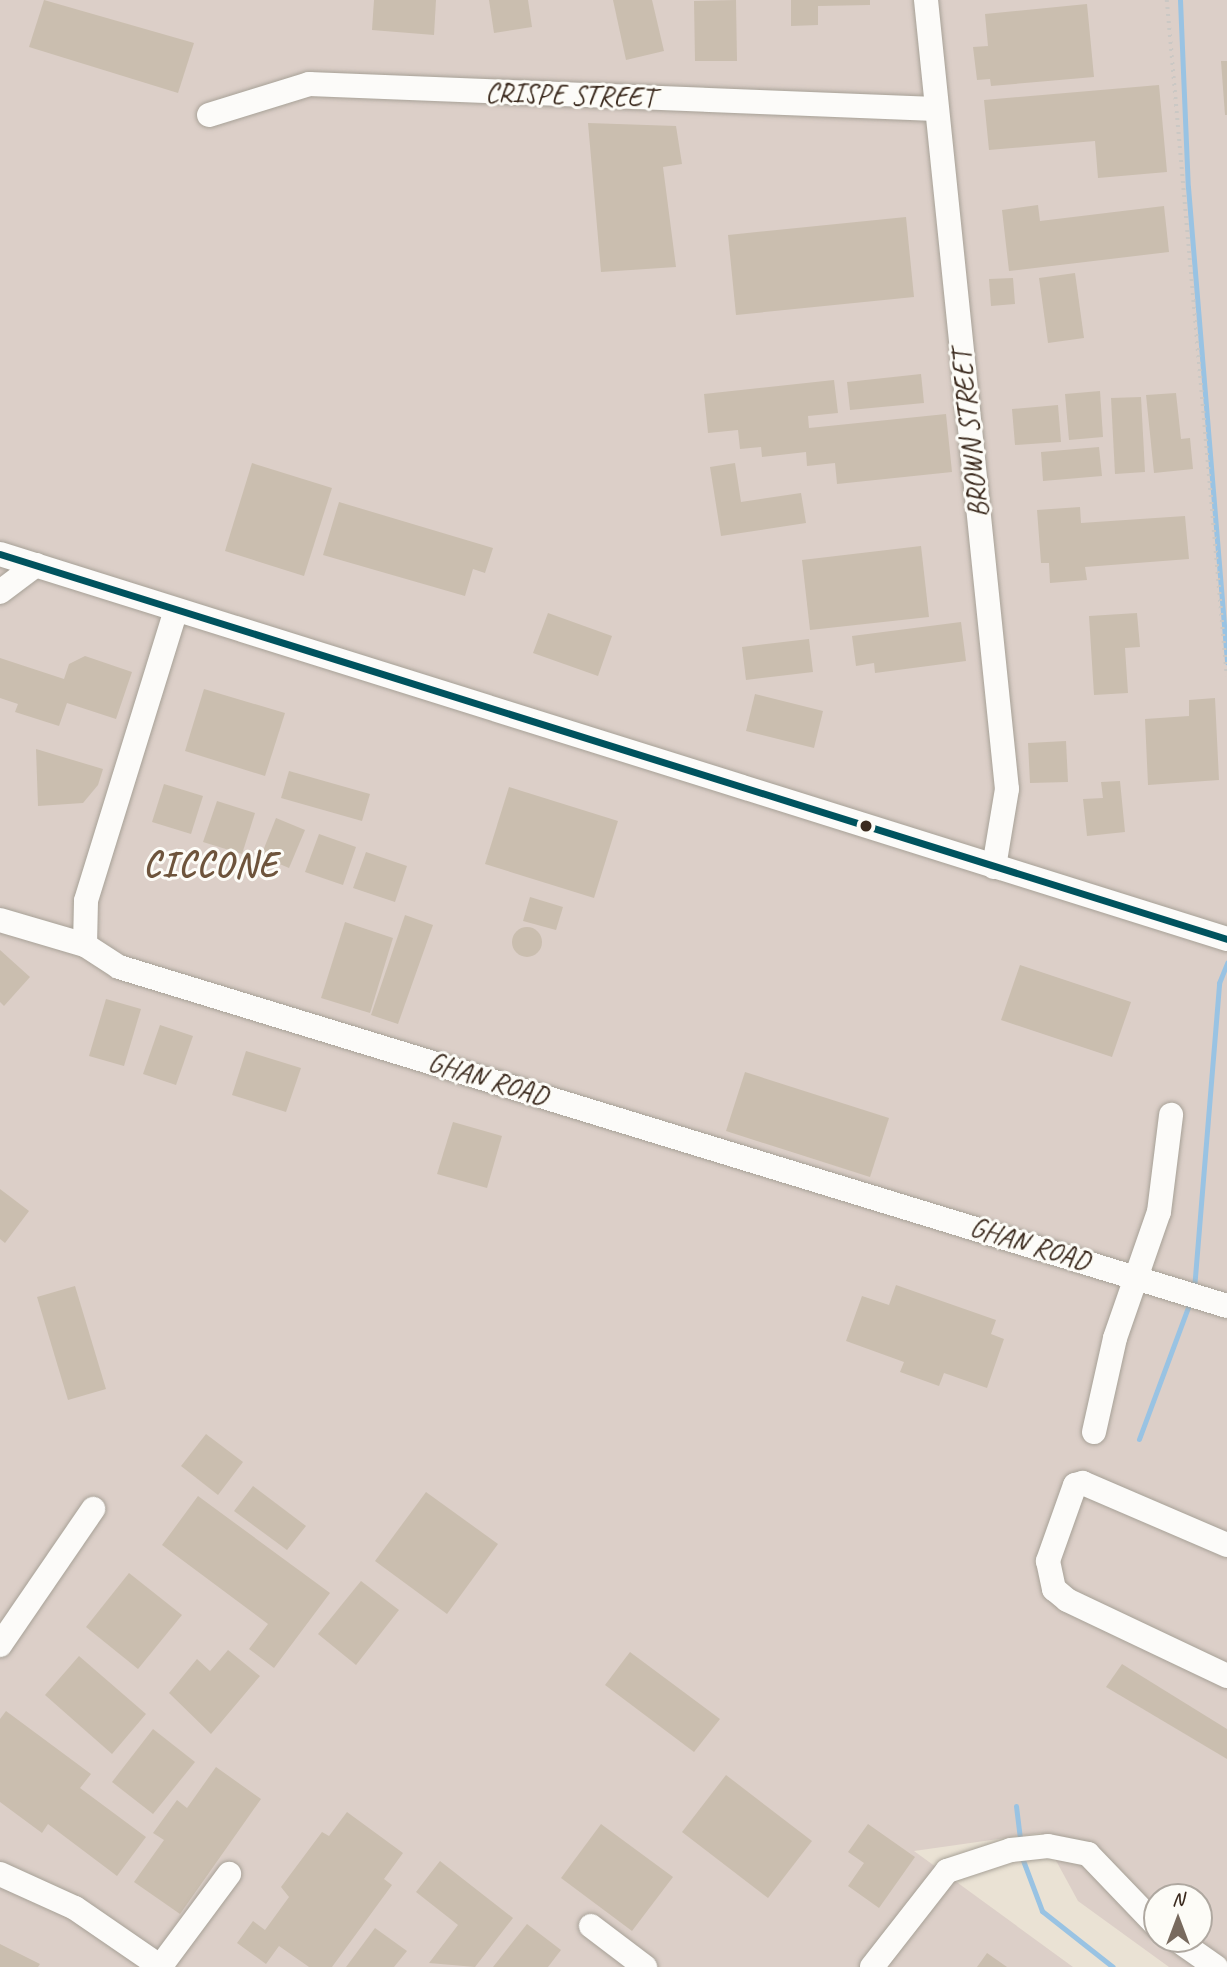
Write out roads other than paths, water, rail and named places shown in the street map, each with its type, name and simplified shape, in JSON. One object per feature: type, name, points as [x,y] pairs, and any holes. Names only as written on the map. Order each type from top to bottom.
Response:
[{"type":"street","name":"BROWN STREET","points":[[926,0],[1007,789],[994,867]]},
{"type":"street","name":"CRISPE STREET","points":[[209,114],[309,84],[936,109]]},
{"type":"street","points":[[0,554],[175,612],[1227,939]]},
{"type":"street","points":[[0,592],[36,565]]},
{"type":"street","points":[[85,945],[86,901],[175,612]]},
{"type":"street","name":"GHAN ROAD","points":[[0,920],[85,945],[119,967],[1221,1304]]},
{"type":"street","points":[[1094,1432],[1134,1276],[1159,1212],[1171,1115]]},
{"type":"street","points":[[1227,1545],[1083,1483],[1076,1485],[1048,1561],[1055,1589],[1067,1600],[1227,1676]]},
{"type":"street","points":[[0,1645],[93,1509]]},
{"type":"street","points":[[872,1967],[947,1871],[1011,1850],[1048,1846],[1100,1863],[1131,1905],[1143,1915]]},
{"type":"street","points":[[0,1874],[75,1908],[160,1967],[229,1874]]},
{"type":"street","points":[[591,1926],[645,1967]]},
{"type":"street","points":[[1196,1953],[1216,1967]]},
{"type":"waterway","points":[[1180,0],[1188,187],[1227,662]]},
{"type":"waterway","points":[[1194,1289],[1219,983],[1227,963]]},
{"type":"waterway","points":[[1139,1439],[1190,1302]]},
{"type":"waterway","points":[[1016,1806],[1020,1841]]},
{"type":"waterway","points":[[1021,1855],[1042,1911],[1113,1967]]},
{"type":"district","name":"CICCONE","points":[[211,865]]}]
